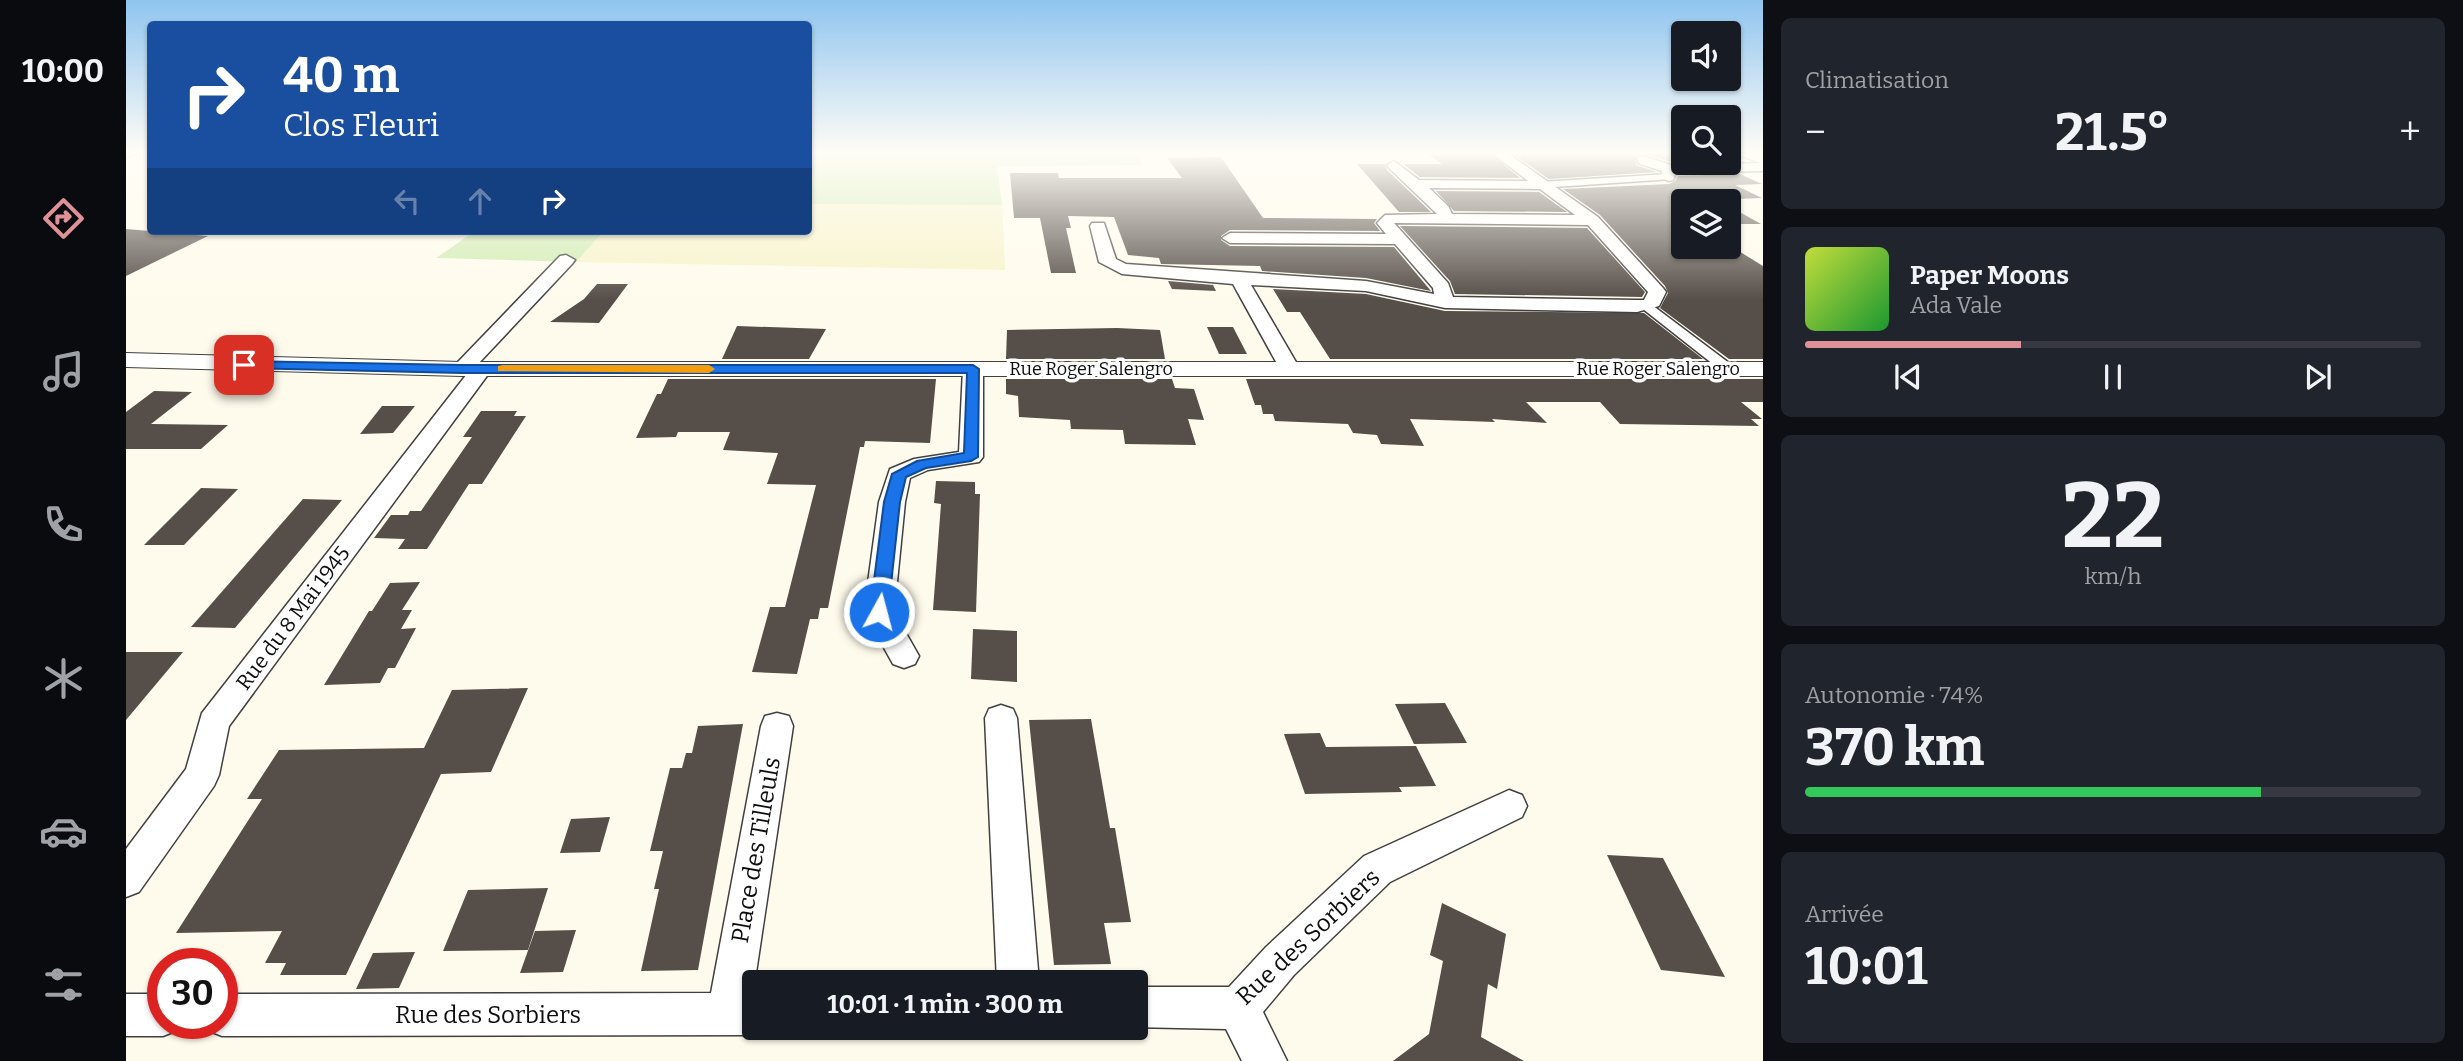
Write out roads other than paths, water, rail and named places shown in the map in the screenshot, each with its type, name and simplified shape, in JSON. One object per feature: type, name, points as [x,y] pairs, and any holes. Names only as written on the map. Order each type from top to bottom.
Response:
[{"type":"street","points":[[1435,202],[1443,209],[1446,219]]},
{"type":"street","points":[[1098,226],[1108,262],[1122,269],[1366,286],[1445,302],[1648,306],[1655,301],[1657,292],[1612,239],[1592,220],[1565,202]]},
{"type":"street","points":[[1445,302],[1442,287],[1398,239],[1385,223],[1387,220],[1592,220]]},
{"type":"street","points":[[1230,238],[1398,239]]},
{"type":"street","name":"Rue du 8 Mai 1945","points":[[126,879],[202,775],[214,722],[523,302],[566,260]]},
{"type":"street","points":[[1239,279],[1290,369]]},
{"type":"street","points":[[1648,306],[1728,369]]},
{"type":"street","name":"Rue Roger Salengro","points":[[126,360],[472,369],[1763,369]]},
{"type":"street","points":[[904,656],[879,612],[892,502],[899,474],[922,464],[971,457],[973,369]]},
{"type":"street","points":[[1001,718],[1017,970]]},
{"type":"street","name":"Place des Tilleuls","points":[[741,1014],[777,726]]},
{"type":"street","name":"Rue des Sorbiers","points":[[1148,1009],[1238,1008],[1280,961],[1377,869],[1509,806]]},
{"type":"street","points":[[1238,1008],[1265,1061]]},
{"type":"street","name":"Rue des Sorbiers","points":[[238,1015],[741,1014]]},
{"type":"street","points":[[126,1015],[147,1015]]}]
